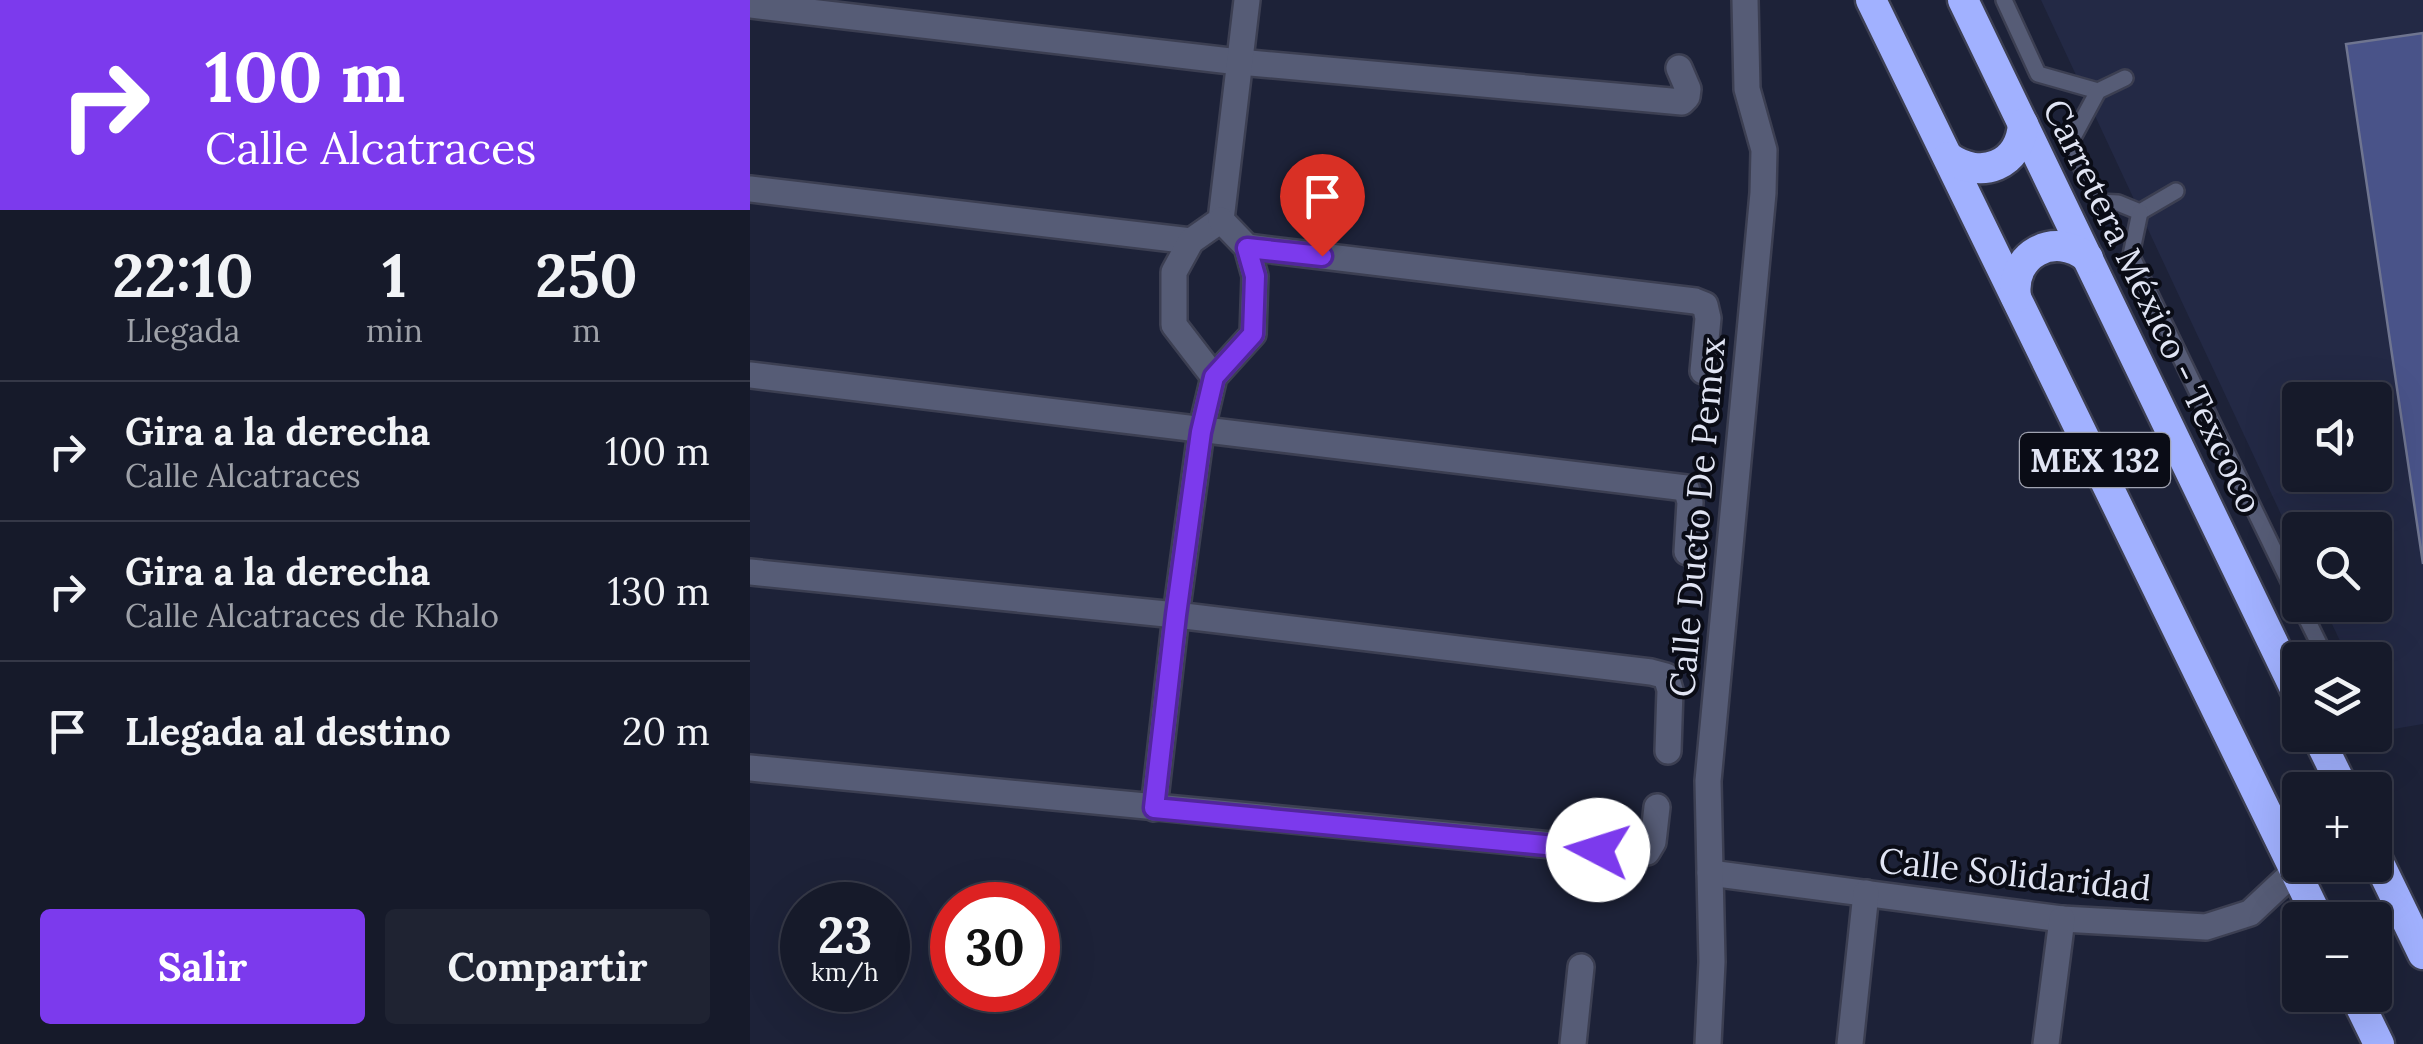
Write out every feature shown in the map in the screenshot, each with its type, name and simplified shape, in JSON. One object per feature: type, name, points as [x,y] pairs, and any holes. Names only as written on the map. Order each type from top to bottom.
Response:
[{"type":"highway","name":"Carretera México - Texcoco","points":[[1964,0],[2282,662]]},
{"type":"highway","name":"MEX 132","points":[[1871,5],[2282,841]]},
{"type":"highway","points":[[1948,158],[1972,170],[1998,165],[2017,148],[2023,124]]},
{"type":"highway","points":[[2016,298],[2016,276],[2036,250],[2058,245],[2080,251],[2088,258]]},
{"type":"highway","points":[[2388,882],[2423,954]]},
{"type":"highway","points":[[2363,1012],[2378,1044]]},
{"type":"street","points":[[1214,377],[1174,325],[1174,272],[1191,241],[1221,220],[1248,0]]},
{"type":"street","name":"Calle Ducto De Pemex","points":[[1708,1044],[1712,962],[1708,781],[1763,193],[1764,150],[1746,90],[1745,0]]},
{"type":"street","points":[[750,4],[1239,62],[1682,102],[1688,89],[1678,68]]},
{"type":"street","points":[[750,189],[1191,241]]},
{"type":"street","points":[[1154,808],[1201,432],[1214,377],[1253,334],[1255,276],[1247,248],[1221,220]]},
{"type":"street","points":[[1247,248],[1695,300],[1705,305],[1708,318],[1703,372]]},
{"type":"street","points":[[750,376],[1686,488],[1690,502],[1688,552]]},
{"type":"street","points":[[750,572],[1176,615],[1650,672],[1666,676],[1670,690],[1668,750]]},
{"type":"street","points":[[750,768],[1635,853],[1648,852],[1653,842],[1657,807]]},
{"type":"street","name":"Calle Solidaridad","points":[[1710,873],[2062,919],[2206,927],[2250,913],[2283,882]]},
{"type":"street","points":[[1850,1044],[1866,893]]},
{"type":"street","points":[[2046,1044],[2062,919]]},
{"type":"street","points":[[1572,1044],[1581,967]]},
{"type":"lane","points":[[2004,0],[2038,74],[2098,90],[2126,78]]},
{"type":"lane","points":[[2098,90],[2070,143],[2098,202],[2118,203],[2140,212]]},
{"type":"lane","points":[[2054,187],[2084,173]]},
{"type":"lane","points":[[2176,191],[2140,212],[2131,255],[2282,568]]},
{"type":"shaded area","points":[[2041,0],[2423,0],[2423,724],[2392,729],[2392,642],[2340,642],[2331,622],[2392,622],[2392,512],[2282,512],[2282,516]]},
{"type":"building","points":[[2423,33],[2423,564],[2346,44]]},
{"type":"route","points":[[1322,256],[1247,248],[1255,276],[1253,334],[1214,377],[1201,432],[1154,808],[1598,850]]}]
